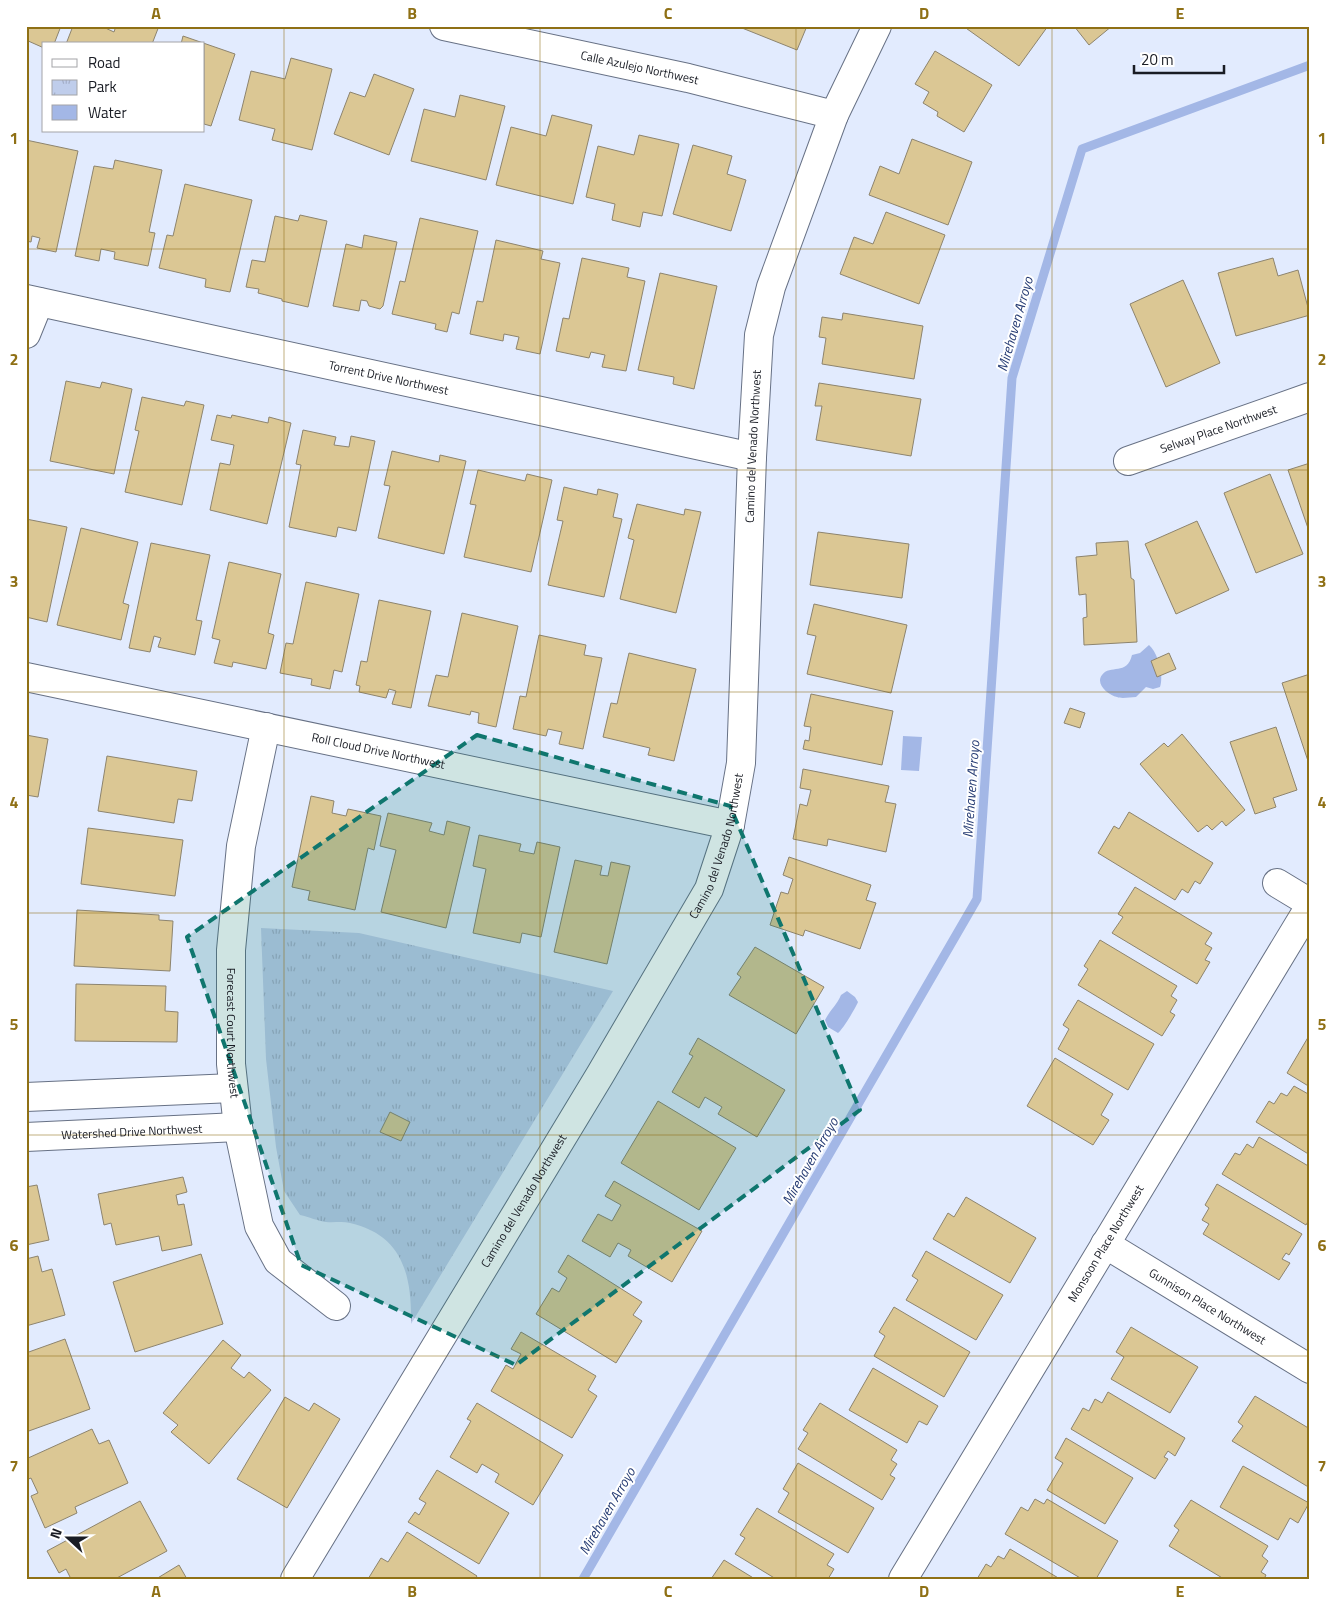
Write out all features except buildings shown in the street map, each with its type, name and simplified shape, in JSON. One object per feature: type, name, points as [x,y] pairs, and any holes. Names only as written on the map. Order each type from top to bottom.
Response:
[{"type":"street","name":"Calle Azulejo Northwest","points":[[444,26],[530,34],[688,78],[834,115]]},
{"type":"street","name":"Camino del Venado Northwest","points":[[295,1579],[600,1075],[704,898],[730,825],[741,763],[758,335],[772,288],[834,115],[877,26]]},
{"type":"street","name":"Torrent Drive Northwest","points":[[33,300],[752,457]]},
{"type":"street","points":[[26,334],[33,300]]},
{"type":"street","name":"Selway Place Northwest","points":[[1128,461],[1310,397]]},
{"type":"street","name":"Roll Cloud Drive Northwest","points":[[26,677],[730,825]]},
{"type":"street","name":"Forecast Court Northwest","points":[[266,727],[241,846],[231,950],[231,1064],[233,1088],[238,1127],[259,1226],[278,1261],[336,1306]]},
{"type":"street","points":[[1277,883],[1310,905]]},
{"type":"street","name":"Monsoon Place Northwest","points":[[903,1579],[1310,905]]},
{"type":"street","points":[[26,1097],[233,1088]]},
{"type":"street","name":"Watershed Drive Northwest","points":[[26,1137],[238,1127]]},
{"type":"street","name":"Gunnison Place Northwest","points":[[1105,1244],[1310,1369]]},
{"type":"highlighted area","points":[[477,735],[730,806],[860,1110],[516,1365],[301,1265],[187,937]]},
{"type":"green space","points":[[261,928],[359,933],[613,991],[411,1324],[411,1306],[406,1274],[401,1260],[393,1248],[382,1237],[368,1229],[350,1223],[326,1222],[300,1215],[284,1191],[276,1147],[266,1059]]},
{"type":"water","points":[[1149,645],[1155,653],[1159,664],[1160,687],[1153,689],[1146,687],[1136,697],[1119,698],[1106,692],[1100,682],[1102,675],[1109,670],[1122,668],[1130,661],[1132,655],[1140,653]]},
{"type":"water","points":[[903,736],[922,737],[919,771],[901,770]]},
{"type":"water","points":[[847,991],[858,1002],[849,1019],[838,1033],[828,1027],[825,1020],[841,995]]},
{"type":"waterway","name":"Mirehaven Arroyo","points":[[583,1579],[977,899],[1012,378],[1082,149],[1310,65]]}]
